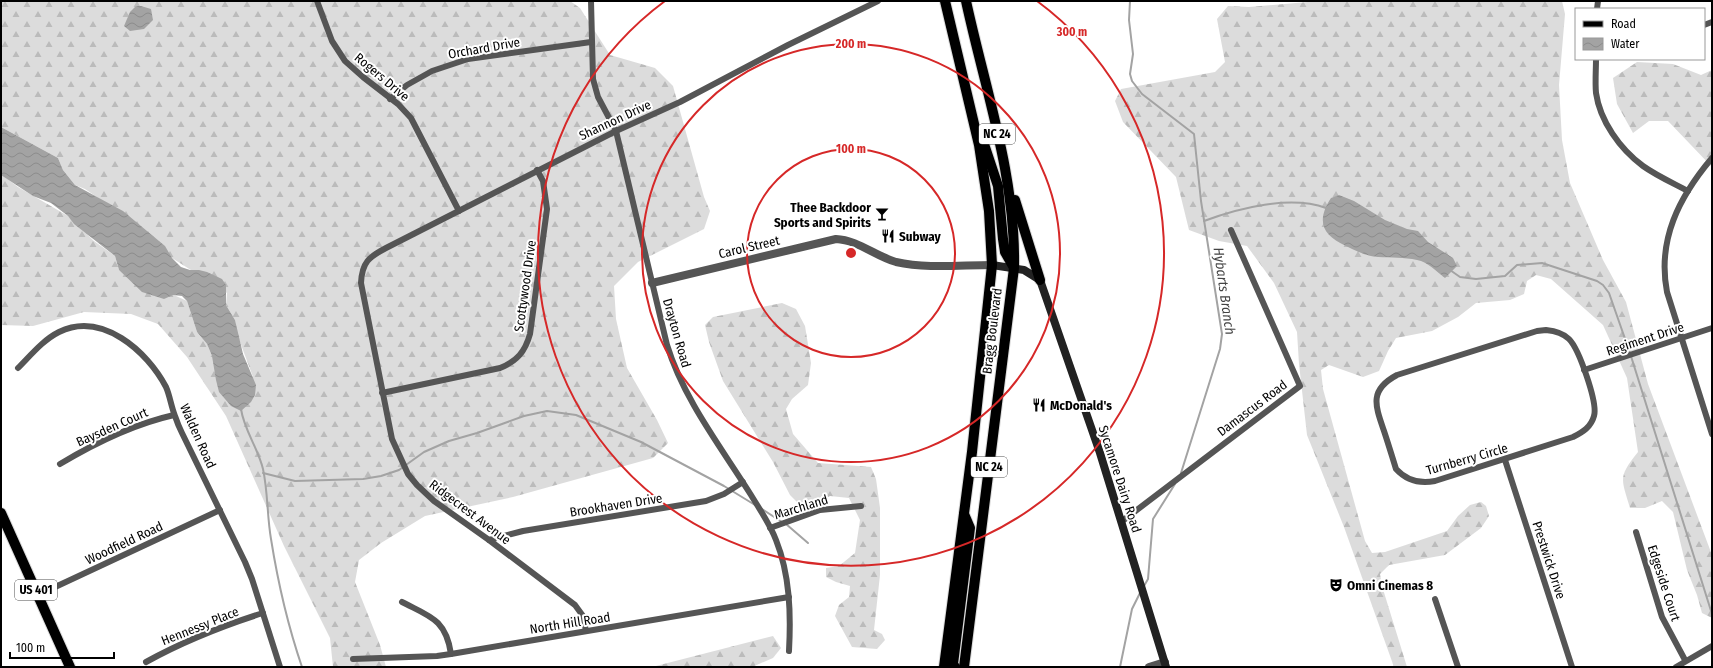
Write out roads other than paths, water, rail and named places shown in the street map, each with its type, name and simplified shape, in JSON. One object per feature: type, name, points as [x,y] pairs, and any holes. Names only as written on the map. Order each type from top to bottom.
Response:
[{"type":"main road","name":"Bragg Boulevard","points":[[944,667],[973,446],[992,265],[990,212],[979,145],[945,1]]},
{"type":"main road","name":"Bragg Boulevard","points":[[964,667],[1014,268],[1014,236],[1006,171],[966,1]]},
{"type":"main road","points":[[969,102],[998,186],[1002,239],[1005,252],[1014,268]]},
{"type":"main road","points":[[1006,171],[1040,280]]},
{"type":"main road","points":[[992,265],[1014,268],[1031,274],[1040,280]]},
{"type":"main road","name":"Sycamore Dairy Road","points":[[1040,280],[1073,373],[1165,665]]},
{"type":"main road","points":[[955,667],[953,664],[970,528],[964,512]]},
{"type":"main road","name":"US 401","points":[[1,513],[70,667]]},
{"type":"street","name":"Rogers Drive","points":[[317,1],[326,28],[339,54],[355,71],[398,104],[411,118],[459,211]]},
{"type":"street","name":"Drayton Road","points":[[591,1],[592,69],[595,88],[616,131],[667,345],[684,390],[743,482],[770,528],[782,559],[789,597],[789,651]]},
{"type":"street","name":"Shannon Drive","points":[[364,265],[371,257],[386,248],[537,170],[616,131],[680,102],[788,45],[878,1]]},
{"type":"street","name":"Orchard Drive","points":[[390,99],[407,86],[432,71],[468,59],[591,42]]},
{"type":"street","points":[[1596,60],[1595,85],[1599,104],[1611,130],[1619,142],[1642,166],[1688,191]]},
{"type":"street","points":[[1712,158],[1688,191],[1668,236],[1664,259],[1664,278],[1667,292],[1712,434]]},
{"type":"street","name":"Scottywood Drive","points":[[382,393],[500,368],[516,359],[523,352],[530,334],[547,209],[543,181],[537,170]]},
{"type":"street","name":"Damascus Road","points":[[1121,522],[1300,386],[1231,230]]},
{"type":"street","name":"Carol Street","points":[[652,283],[836,239],[850,241],[881,256],[908,264],[922,266],[992,265]]},
{"type":"street","name":"Ridgecrest Avenue","points":[[364,265],[361,283],[382,393],[392,439],[408,474],[434,501],[489,540],[575,605],[583,616],[586,631]]},
{"type":"street","name":"Walden Road","points":[[18,368],[36,349],[59,332],[77,326],[105,329],[127,342],[148,362],[166,387],[174,415],[247,568],[280,667]]},
{"type":"street","name":"Regiment Drive","points":[[1584,370],[1712,328]]},
{"type":"street","name":"Turnberry Circle","points":[[1542,330],[1556,331],[1568,338],[1577,350],[1584,370],[1595,408],[1594,418],[1589,426],[1573,437],[1505,460],[1430,482],[1416,482],[1407,478],[1396,469],[1377,409],[1376,399],[1379,390],[1385,382],[1397,375],[1542,330]]},
{"type":"street","name":"Baysden Court","points":[[60,464],[80,452],[133,428],[174,415]]},
{"type":"street","name":"Prestwick Drive","points":[[1505,460],[1572,667]]},
{"type":"street","name":"Brookhaven Drive","points":[[489,540],[523,531],[706,501],[724,494],[743,482]]},
{"type":"street","name":"Marchland","points":[[770,528],[820,510],[861,506]]},
{"type":"street","name":"Woodfield Road","points":[[38,595],[220,510]]},
{"type":"street","name":"Edgeside Court","points":[[1636,532],[1662,617],[1685,660]]},
{"type":"street","name":"North Hill Road","points":[[353,659],[437,656],[789,597]]},
{"type":"street","points":[[1436,599],[1458,667]]},
{"type":"street","points":[[402,602],[438,622],[446,634],[451,654]]},
{"type":"street","name":"Hennessy Place","points":[[146,662],[204,633],[263,614]]},
{"type":"street","points":[[1676,667],[1685,660],[1712,646]]},
{"type":"street","points":[[1149,667],[1165,665]]},
{"type":"water","points":[[136,6],[151,9],[153,20],[144,29],[130,31],[124,26],[130,12]]},
{"type":"water","points":[[1,127],[58,158],[63,170],[75,185],[123,211],[165,246],[172,258],[181,267],[190,270],[207,272],[222,279],[226,285],[226,305],[235,320],[243,354],[256,385],[255,395],[251,402],[241,411],[231,406],[219,392],[212,356],[207,344],[197,332],[187,301],[182,296],[173,295],[164,299],[142,292],[119,270],[115,256],[74,224],[68,216],[51,203],[33,196],[1,175]]},
{"type":"water","points":[[1339,195],[1354,201],[1385,220],[1407,229],[1418,231],[1428,242],[1453,258],[1457,266],[1445,278],[1429,265],[1421,261],[1407,258],[1369,256],[1338,242],[1327,232],[1323,220],[1326,206],[1331,198]]},
{"type":"waterway","name":"Hybarts Branch","points":[[1130,1],[1129,20],[1133,54],[1130,74],[1132,81],[1142,94],[1194,134],[1201,201],[1222,334],[1220,349],[1181,473]]},
{"type":"waterway","points":[[1204,221],[1248,208],[1281,203],[1312,204],[1326,208]]},
{"type":"waterway","points":[[1450,270],[1460,277],[1476,279],[1505,276],[1517,265],[1542,263],[1597,281],[1603,285],[1609,293],[1630,353],[1712,614]]},
{"type":"waterway","points":[[241,409],[245,424],[263,469],[270,530],[277,572],[288,620],[302,667]]},
{"type":"waterway","points":[[263,473],[295,481],[363,479],[381,476],[399,470],[424,452],[449,441],[477,433],[524,416],[547,411],[576,415],[641,442],[724,486],[755,505]]},
{"type":"waterway","name":"Hybarts Branch","points":[[1144,586],[1148,579],[1153,519],[1175,484]]},
{"type":"waterway","points":[[762,509],[782,522]]},
{"type":"waterway","points":[[786,524],[808,543]]},
{"type":"waterway","name":"Hybarts Branch","points":[[1120,667],[1132,609],[1140,593]]},
{"type":"place","name":"Thee Backdoor Sports and Spirits","points":[[882,214]]},
{"type":"place","name":"Subway","points":[[888,236]]},
{"type":"place","name":"McDonald's","points":[[1039,405]]},
{"type":"place","name":"Omni Cinemas 8","points":[[1336,585]]}]
